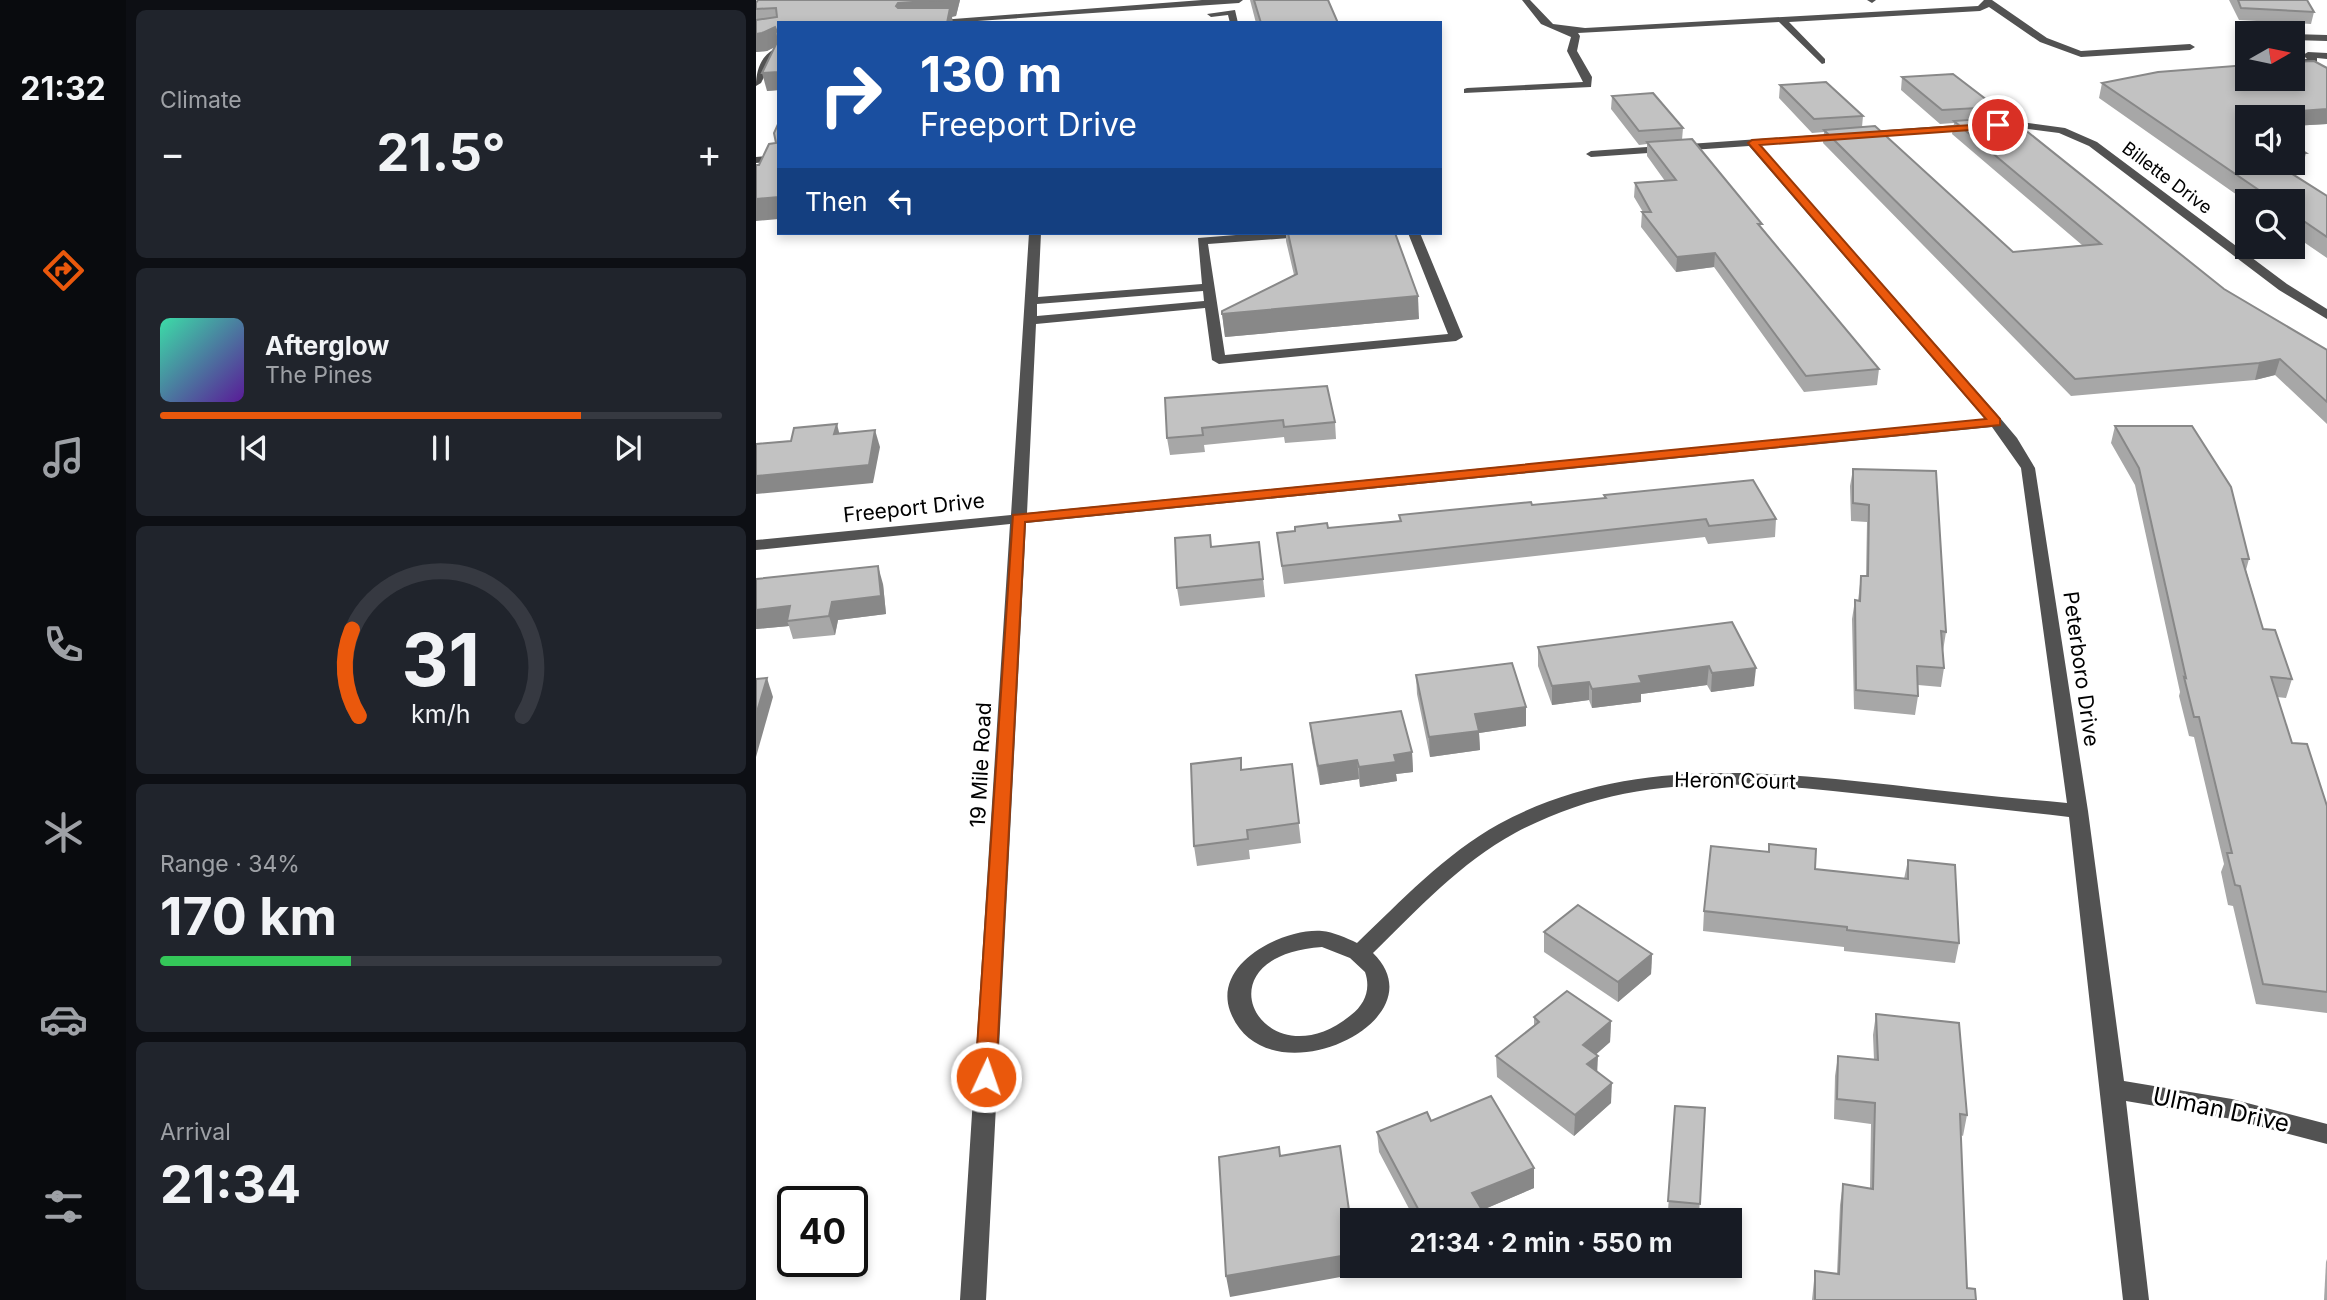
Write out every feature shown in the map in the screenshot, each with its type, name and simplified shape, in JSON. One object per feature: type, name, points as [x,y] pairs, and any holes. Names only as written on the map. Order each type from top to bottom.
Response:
[{"type":"street","points":[[1048,18],[1049,0]]},
{"type":"street","points":[[1146,7],[1156,0]]},
{"type":"street","points":[[963,21],[1048,18],[1239,0]]},
{"type":"street","points":[[1526,0],[1541,22],[1549,27],[1568,31],[1980,8],[1988,1],[2049,44],[2066,51],[2081,54],[2190,47]]},
{"type":"street","points":[[1146,7],[1166,16]]},
{"type":"street","points":[[1195,15],[1232,12],[1234,21]]},
{"type":"street","points":[[1782,20],[1822,61]]},
{"type":"street","points":[[1466,91],[1588,85],[1587,76],[1572,51],[1576,36],[1568,31]]},
{"type":"street","points":[[2305,37],[2327,38]]},
{"type":"street","points":[[756,83],[771,53],[777,51]]},
{"type":"street","points":[[2327,56],[2308,55],[2327,68]]},
{"type":"street","points":[[2305,62],[2314,61]]},
{"type":"street","name":"Billette Drive","points":[[1591,154],[1998,125],[2049,127],[2073,133],[2093,144],[2283,287],[2327,315]]},
{"type":"street","name":"Peterboro Drive","points":[[1752,143],[1996,422],[2020,454],[2032,484],[2078,811],[2113,1088],[2136,1300]]},
{"type":"street","points":[[756,160],[777,158]]},
{"type":"street","name":"19 Mile Road","points":[[973,1300],[1035,235]]},
{"type":"street","points":[[1277,235],[1202,241],[1219,360],[1456,337],[1415,235]]},
{"type":"street","points":[[1030,311],[1208,286]]},
{"type":"street","points":[[1030,311],[1210,304]]},
{"type":"street","name":"Freeport Drive","points":[[756,545],[1996,422]]},
{"type":"street","name":"Heron Court","points":[[1361,952],[1466,856],[1506,829],[1575,798],[1632,784],[1681,778],[1755,777],[2078,811]]},
{"type":"street","points":[[1300,940],[1333,941],[1361,952],[1373,965],[1379,981],[1377,999],[1367,1015],[1351,1029],[1331,1039],[1307,1044],[1283,1042],[1263,1035],[1248,1022],[1240,1007],[1240,990],[1246,973],[1260,958],[1279,947],[1300,940]]},
{"type":"street","name":"Ulman Drive","points":[[2113,1088],[2232,1109],[2327,1134]]},
{"type":"building","points":[[758,0],[943,0],[898,3],[896,6],[950,8],[947,21],[777,21],[777,32],[775,27],[756,34],[756,20],[777,17],[776,8],[756,9]]},
{"type":"building","points":[[1254,0],[1328,0],[1337,21],[1260,21]]},
{"type":"building","points":[[2238,0],[2307,0],[2314,12],[2241,8]]},
{"type":"building","points":[[777,42],[777,72],[762,73]]},
{"type":"building","points":[[2305,61],[2314,61],[2327,68],[2327,109],[2305,111],[2305,105],[2235,105],[2235,174],[2102,83],[2158,72],[2235,66],[2235,91],[2305,91]]},
{"type":"building","points":[[1953,74],[1996,107],[1942,110],[1902,77]]},
{"type":"building","points":[[1826,82],[1863,116],[1814,119],[1780,85]]},
{"type":"building","points":[[1653,93],[1683,128],[1639,131],[1612,96]]},
{"type":"building","points":[[2009,117],[2224,289],[2327,350],[2327,402],[2280,359],[2075,379],[1824,130],[1875,126],[2013,252],[2101,244],[1954,121]]},
{"type":"building","points":[[777,126],[777,197],[756,199],[756,165],[759,165],[769,144],[776,143],[774,133]]},
{"type":"building","points":[[1692,139],[1762,224],[1758,224],[1879,369],[1806,376],[1715,253],[1677,257],[1642,212],[1651,212],[1635,183],[1676,180],[1647,142]]},
{"type":"building","points":[[2237,175],[2294,175],[2327,196],[2327,237],[2305,222],[2305,189],[2257,189]]},
{"type":"building","points":[[1288,235],[1396,235],[1418,296],[1222,314],[1222,311],[1297,274]]},
{"type":"building","points":[[1327,386],[1335,422],[1284,427],[1283,420],[1202,428],[1203,435],[1167,438],[1165,398]]},
{"type":"building","points":[[837,424],[834,434],[875,430],[869,465],[756,476],[756,444],[791,441],[794,428]]},
{"type":"building","points":[[2115,426],[2192,426],[2231,487],[2249,559],[2242,559],[2263,629],[2275,630],[2292,679],[2271,677],[2292,743],[2307,744],[2327,806],[2327,992],[2263,984],[2240,886],[2235,885],[2227,853],[2232,853],[2199,717],[2194,717],[2184,677],[2186,678],[2139,468]]},
{"type":"building","points":[[1853,469],[1936,471],[1946,632],[1941,631],[1944,668],[1917,666],[1918,696],[1856,690],[1855,600],[1860,601],[1861,576],[1868,576],[1869,505],[1853,503]]},
{"type":"building","points":[[1753,480],[1776,519],[1709,526],[1706,519],[1282,566],[1277,533],[1295,531],[1295,527],[1327,523],[1328,528],[1401,521],[1399,515],[1531,502],[1532,505],[1606,498],[1604,495]]},
{"type":"building","points":[[1210,535],[1211,547],[1259,542],[1263,579],[1177,588],[1175,538]]},
{"type":"building","points":[[878,566],[881,596],[832,602],[829,616],[787,621],[790,606],[756,610],[756,579]]},
{"type":"building","points":[[1732,622],[1756,668],[1712,673],[1709,666],[1639,676],[1642,683],[1592,689],[1589,682],[1552,686],[1538,647]]},
{"type":"building","points":[[1512,663],[1526,707],[1475,714],[1479,731],[1429,737],[1416,675]]},
{"type":"building","points":[[767,678],[756,715],[756,679]]},
{"type":"building","points":[[1401,711],[1412,752],[1394,755],[1396,762],[1359,767],[1357,760],[1318,766],[1310,723]]},
{"type":"building","points":[[1241,758],[1241,770],[1292,764],[1299,823],[1247,830],[1248,839],[1194,846],[1191,764]]},
{"type":"building","points":[[1769,844],[1816,849],[1815,869],[1908,879],[1908,860],[1955,865],[1959,943],[1704,911],[1711,846],[1769,852]]},
{"type":"building","points":[[1578,905],[1652,954],[1618,982],[1544,932]]},
{"type":"building","points":[[1567,991],[1611,1021],[1583,1045],[1598,1056],[1587,1064],[1612,1083],[1575,1115],[1496,1056],[1539,1022],[1534,1017]]},
{"type":"building","points":[[1876,1014],[1959,1023],[1967,1115],[1960,1114],[1967,1288],[1975,1289],[1976,1300],[1815,1300],[1815,1271],[1839,1274],[1843,1184],[1873,1189],[1875,1103],[1837,1099],[1838,1056],[1878,1060]]},
{"type":"building","points":[[1491,1096],[1534,1168],[1472,1193],[1481,1208],[1418,1208],[1377,1132],[1427,1112],[1431,1121]]},
{"type":"building","points":[[1675,1106],[1705,1108],[1700,1204],[1668,1201]]},
{"type":"building","points":[[1340,1146],[1349,1208],[1340,1208],[1340,1256],[1226,1276],[1219,1157],[1279,1147],[1280,1156]]},
{"type":"route","points":[[986,1077],[1018,518],[1996,422],[1752,143],[1998,125]]}]
